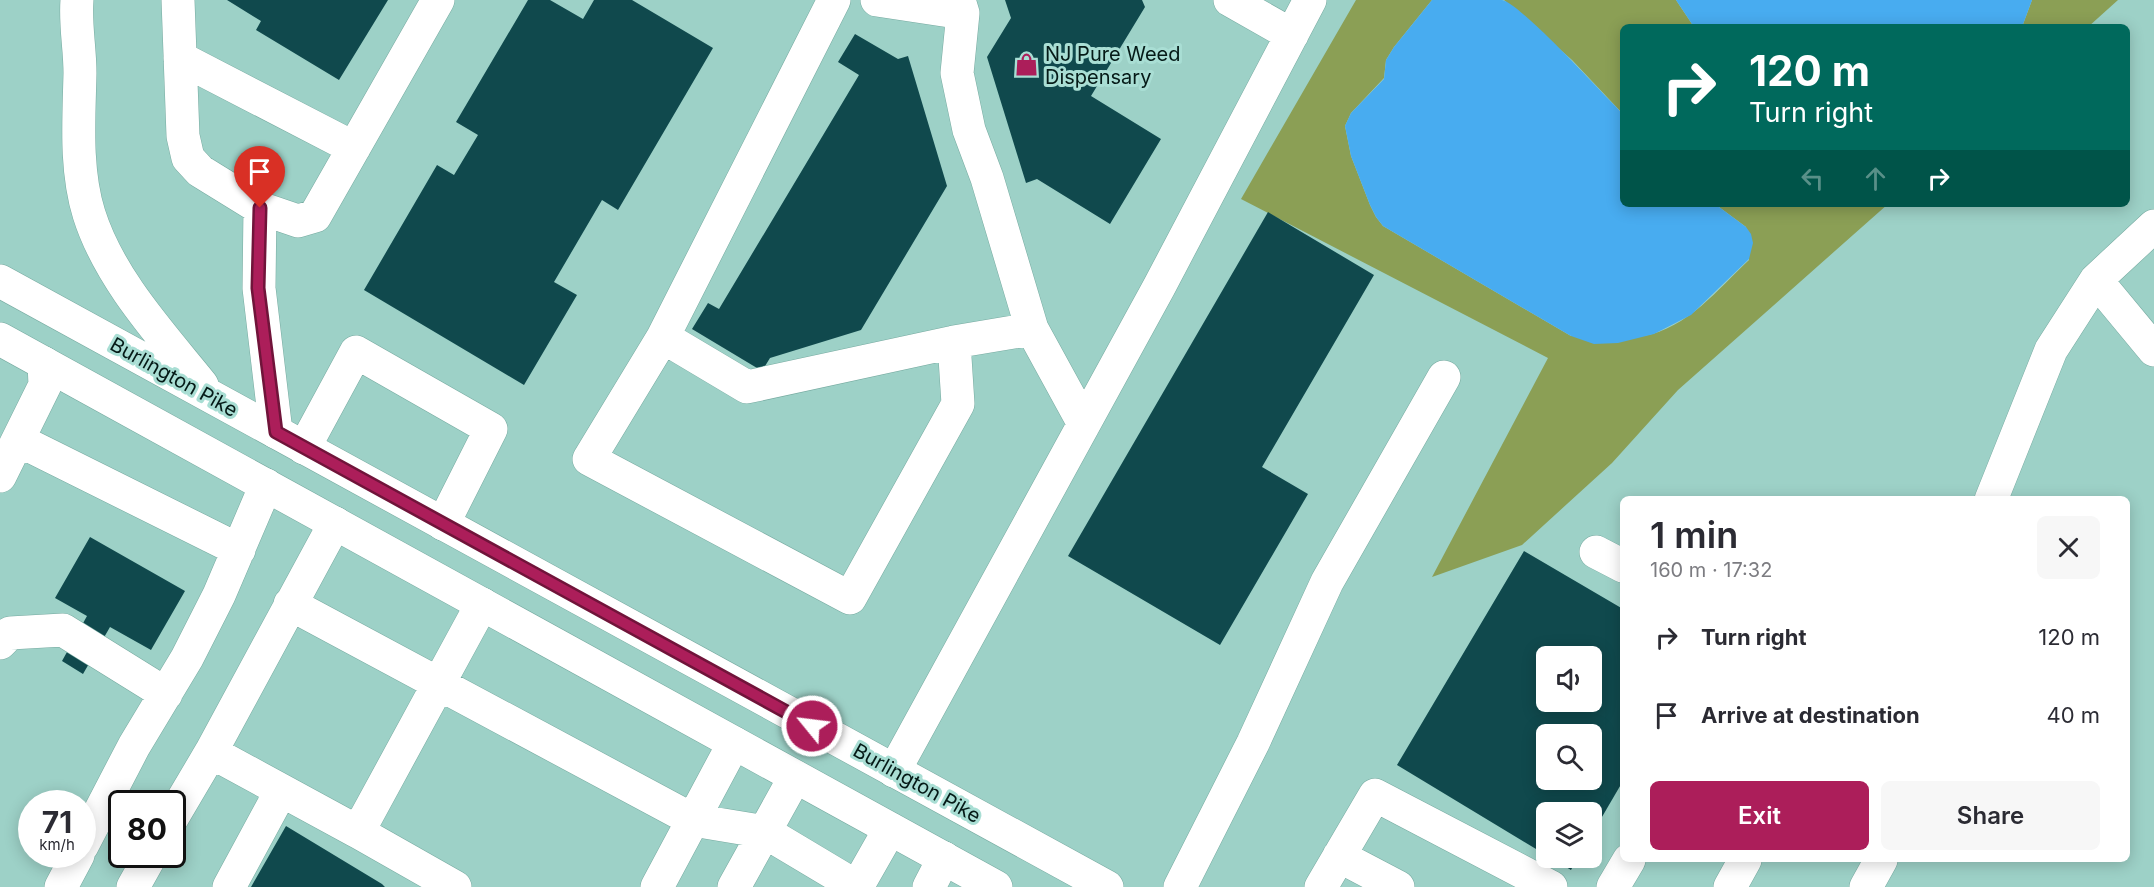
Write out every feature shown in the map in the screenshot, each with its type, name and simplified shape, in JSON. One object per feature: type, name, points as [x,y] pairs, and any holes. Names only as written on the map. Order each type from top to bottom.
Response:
[{"type":"main road","points":[[77,0],[80,62],[80,160],[89,214],[112,265],[143,312],[212,398]]},
{"type":"main road","points":[[178,0],[183,136],[188,158],[200,171],[260,208],[298,221],[315,216],[438,0]]},
{"type":"main road","points":[[834,0],[663,337],[589,459],[850,598],[958,404],[954,342]]},
{"type":"main road","points":[[877,0],[961,6],[957,73],[969,130],[987,178],[1032,329],[1084,424]]},
{"type":"main road","points":[[1230,0],[1292,35]]},
{"type":"main road","points":[[894,771],[1154,297],[1310,0]]},
{"type":"main road","points":[[180,58],[354,148]]},
{"type":"main road","points":[[260,208],[258,288],[276,432]]},
{"type":"main road","points":[[1993,496],[2051,350],[2096,280],[2154,226]]},
{"type":"main road","points":[[2096,280],[2154,350]]},
{"type":"main road","name":"Burlington Pike","points":[[0,281],[1107,887]]},
{"type":"main road","points":[[663,337],[747,387],[954,342],[1032,329]]},
{"type":"main road","points":[[0,339],[996,887]]},
{"type":"main road","points":[[304,448],[356,352],[491,429],[443,524]]},
{"type":"main road","points":[[0,476],[45,385],[44,363]]},
{"type":"main road","points":[[1180,887],[1253,743],[1327,582],[1444,377]]},
{"type":"main road","points":[[18,440],[239,550]]},
{"type":"main road","points":[[96,819],[134,746],[187,658],[219,595],[266,485]]},
{"type":"main road","points":[[186,794],[335,523]]},
{"type":"main road","points":[[291,604],[693,820],[765,832],[857,887],[890,829]]},
{"type":"main road","points":[[358,832],[482,604]]},
{"type":"main road","points":[[0,643],[10,633],[63,630],[165,694]]},
{"type":"main road","points":[[657,887],[734,743]]},
{"type":"main road","points":[[211,752],[455,887]]},
{"type":"main road","points":[[734,887],[795,777]]},
{"type":"main road","points":[[229,887],[282,791]]},
{"type":"main road","points":[[1321,887],[1375,795],[1551,887]]},
{"type":"main road","points":[[1339,856],[1398,887]]},
{"type":"main road","points":[[929,887],[944,858]]},
{"type":"main road","points":[[1614,887],[1628,862]]},
{"type":"main road","points":[[1730,887],[1744,862]]},
{"type":"main road","points":[[1866,887],[1880,862]]},
{"type":"main road","points":[[61,887],[71,868]]},
{"type":"main road","points":[[133,887],[144,868]]},
{"type":"green space","points":[[1356,0],[1432,0],[1386,60],[1384,78],[1351,113],[1345,126],[1351,156],[1370,205],[1383,226],[1571,336],[1643,336],[1659,332],[1688,316],[1714,295],[1749,260],[1746,227],[1719,207],[1885,207],[1678,390],[1612,463],[1522,545],[1432,577],[1548,358],[1241,199]]},
{"type":"green space","points":[[1504,0],[1676,0],[1692,24],[1620,24],[1620,111],[1572,60]]},
{"type":"green space","points":[[2032,0],[2118,0],[2091,24],[2023,24]]},
{"type":"water","points":[[1432,0],[1502,0],[1512,5],[1562,51],[1620,111],[1620,207],[1719,207],[1746,227],[1751,234],[1753,243],[1749,259],[1691,315],[1654,334],[1618,343],[1594,344],[1571,336],[1383,226],[1370,205],[1351,156],[1345,126],[1351,113],[1384,79],[1386,60]]},
{"type":"water","points":[[1676,0],[2032,0],[2023,24],[1692,24]]},
{"type":"building","points":[[227,0],[388,0],[339,80],[256,30],[261,21]]},
{"type":"building","points":[[528,0],[550,0],[583,19],[594,0],[632,0],[713,48],[618,210],[602,200],[554,282],[577,295],[524,385],[364,290],[437,165],[454,175],[478,135],[456,122]]},
{"type":"building","points":[[1005,0],[1142,0],[1145,7],[1091,96],[1161,139],[1110,224],[1037,179],[1026,183],[987,57],[1011,18]]},
{"type":"building","points":[[855,34],[898,59],[908,56],[947,186],[861,330],[770,358],[762,371],[692,329],[708,303],[719,309],[859,75],[838,62]]},
{"type":"building","points":[[1268,212],[1374,275],[1262,467],[1308,494],[1220,645],[1068,556]]},
{"type":"building","points":[[90,537],[185,591],[151,650],[110,627],[83,674],[62,661],[87,616],[55,598]]},
{"type":"building","points":[[1524,551],[1620,607],[1620,786],[1602,817],[1602,802],[1536,802],[1536,849],[1397,765]]},
{"type":"building","points":[[286,826],[382,884],[385,887],[251,887]]},
{"type":"place","name":"NJ Pure Weed Dispensary","points":[[1027,65]]},
{"type":"route","points":[[260,208],[258,288],[276,432],[812,726]]}]
